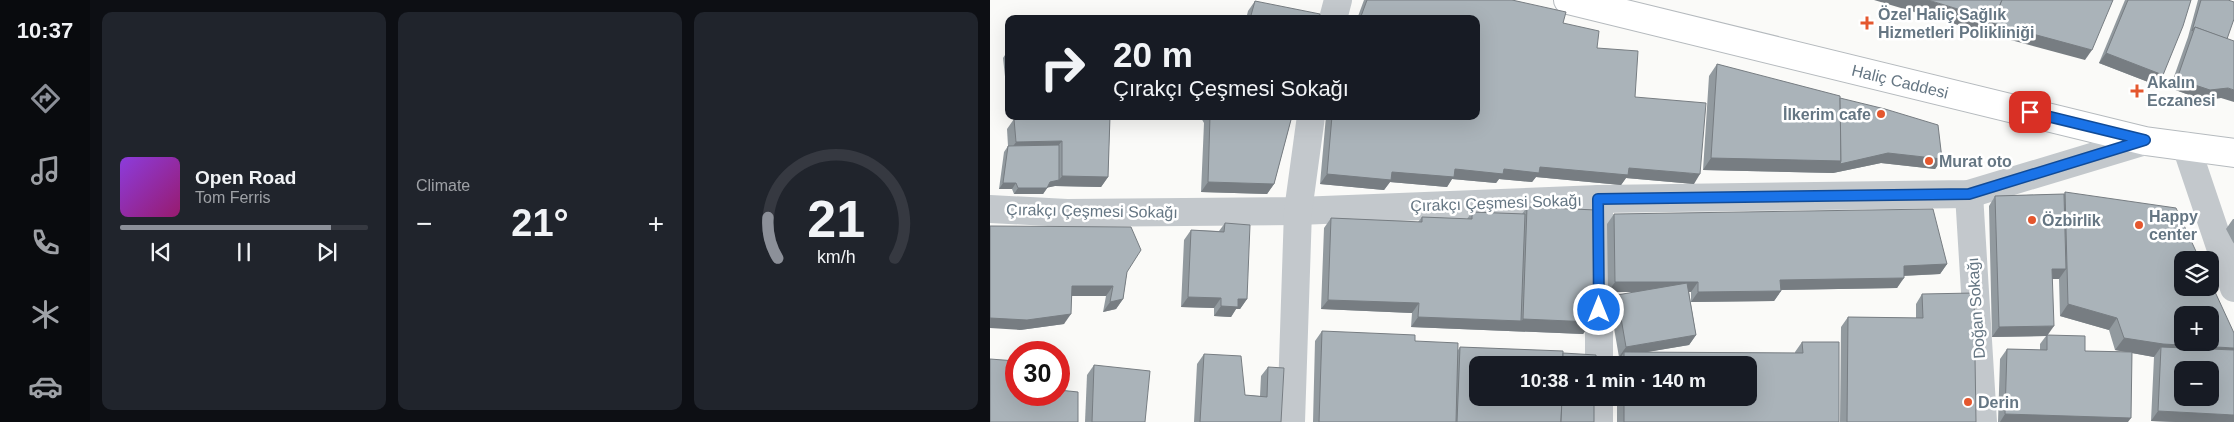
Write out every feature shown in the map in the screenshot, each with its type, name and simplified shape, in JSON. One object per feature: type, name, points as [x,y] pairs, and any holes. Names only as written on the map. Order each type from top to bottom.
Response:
[{"type":"main road","name":"Haliç Caddesi","points":[[1568,0],[2145,140],[2234,153]]},
{"type":"street","points":[[1334,15],[1338,0]]},
{"type":"street","points":[[1291,422],[1298,211],[1310,120]]},
{"type":"street","name":"Çırakçı Çeşmesi Sokağı","points":[[990,209],[1067,214],[1298,211],[1598,199],[1969,194],[2145,140]]},
{"type":"street","points":[[2186,146],[2234,288]]},
{"type":"street","name":"Doğan Sokağı","points":[[1969,194],[1983,422]]},
{"type":"street","points":[[1598,199],[1599,356]]},
{"type":"street","points":[[1599,406],[1599,422]]},
{"type":"building","points":[[1367,0],[1512,0],[1566,12],[1563,23],[1599,31],[1597,48],[1638,51],[1635,97],[1706,103],[1700,174],[1629,168],[1628,175],[1540,167],[1539,173],[1504,169],[1503,174],[1455,169],[1454,177],[1392,172],[1391,180],[1327,174],[1332,120],[1480,120],[1480,15],[1361,15]]},
{"type":"building","points":[[1928,0],[2002,0],[1994,20]]},
{"type":"building","points":[[2002,0],[2113,0],[2092,50],[1992,23]]},
{"type":"building","points":[[2128,0],[2191,0],[2183,26],[2163,75],[2106,53]]},
{"type":"building","points":[[2201,0],[2228,0],[2234,2],[2234,19],[2227,39],[2195,27],[2192,31]]},
{"type":"building","points":[[1255,1],[1320,14],[1320,15],[1251,15]]},
{"type":"building","points":[[2195,27],[2234,41],[2234,90],[2228,88],[2210,90],[2177,79]]},
{"type":"building","points":[[1717,64],[1840,96],[1841,161],[1711,158]]},
{"type":"building","points":[[1840,98],[1938,125],[1942,159],[1888,153],[1840,164]]},
{"type":"building","points":[[1014,120],[1110,120],[1108,177],[1062,176],[1062,141],[1016,142]]},
{"type":"building","points":[[1210,120],[1291,120],[1274,184],[1208,182]]},
{"type":"building","points":[[1059,145],[1059,180],[1050,182],[1047,188],[1018,188],[1016,183],[1003,183],[1008,146]]},
{"type":"building","points":[[2065,192],[2176,208],[2196,251],[2174,251],[2174,296],[2217,296],[2234,333],[2234,348],[2219,347],[2219,306],[2174,306],[2174,345],[2124,338],[2117,318],[2068,304]]},
{"type":"building","points":[[2064,194],[2066,269],[2052,269],[2054,326],[1999,327],[1995,196]]},
{"type":"building","points":[[1527,207],[1596,210],[1592,322],[1523,319]]},
{"type":"building","points":[[1933,209],[1947,264],[1904,266],[1904,278],[1780,280],[1781,291],[1698,292],[1698,282],[1615,282],[1614,214]]},
{"type":"building","points":[[1472,212],[1525,214],[1521,321],[1418,317],[1419,303],[1328,300],[1331,218],[1422,222],[1422,217],[1472,219]]},
{"type":"building","points":[[1225,223],[1250,225],[1247,299],[1238,299],[1238,307],[1221,306],[1221,298],[1188,297],[1191,230],[1224,232]]},
{"type":"building","points":[[990,226],[1131,227],[1141,250],[1127,272],[1123,299],[1110,302],[1113,286],[1072,286],[1071,314],[1027,320],[990,318]]},
{"type":"building","points":[[1687,283],[1696,335],[1626,347],[1617,295]]},
{"type":"building","points":[[1974,293],[1976,422],[1847,422],[1848,317],[1923,318],[1922,294]]},
{"type":"building","points":[[1322,331],[1415,335],[1415,341],[1458,343],[1456,422],[1319,422]]},
{"type":"building","points":[[2047,335],[2085,336],[2085,351],[2132,352],[2131,418],[2005,414],[2007,349],[2047,350]]},
{"type":"building","points":[[1802,342],[1839,342],[1839,422],[1624,422],[1624,406],[1757,406],[1757,356],[1624,356],[1624,352],[1803,353]]},
{"type":"building","points":[[1460,347],[1563,351],[1563,356],[1469,356],[1469,406],[1562,406],[1561,422],[1457,422]]},
{"type":"building","points":[[2161,347],[2174,348],[2174,351],[2234,350],[2234,415],[2158,411]]},
{"type":"building","points":[[1563,353],[1596,355],[1596,356],[1563,356]]},
{"type":"building","points":[[1204,354],[1241,356],[1245,395],[1267,397],[1268,367],[1284,368],[1281,422],[1200,422]]},
{"type":"building","points":[[990,359],[1005,360],[1005,406],[1070,406],[1070,391],[1078,392],[1078,422],[990,422]]},
{"type":"building","points":[[1094,365],[1150,371],[1145,422],[1092,422]]},
{"type":"building","points":[[1562,406],[1594,406],[1594,422],[1561,422]]},
{"type":"place","name":"Özel Haliç Sağlık Hizmetleri Polikliniği","points":[[1867,23]]},
{"type":"place","name":"Akalın Eczanesi","points":[[2137,91]]},
{"type":"place","name":"İlkerim cafe","points":[[1881,114]]},
{"type":"place","name":"Murat oto","points":[[1929,161]]},
{"type":"place","name":"Özbirlik","points":[[2032,220]]},
{"type":"place","name":"Happy center","points":[[2139,225]]},
{"type":"place","name":"Derin","points":[[1968,402]]},
{"type":"route","points":[[1599,310],[1598,199],[1969,194],[2145,140],[2030,112]]}]
